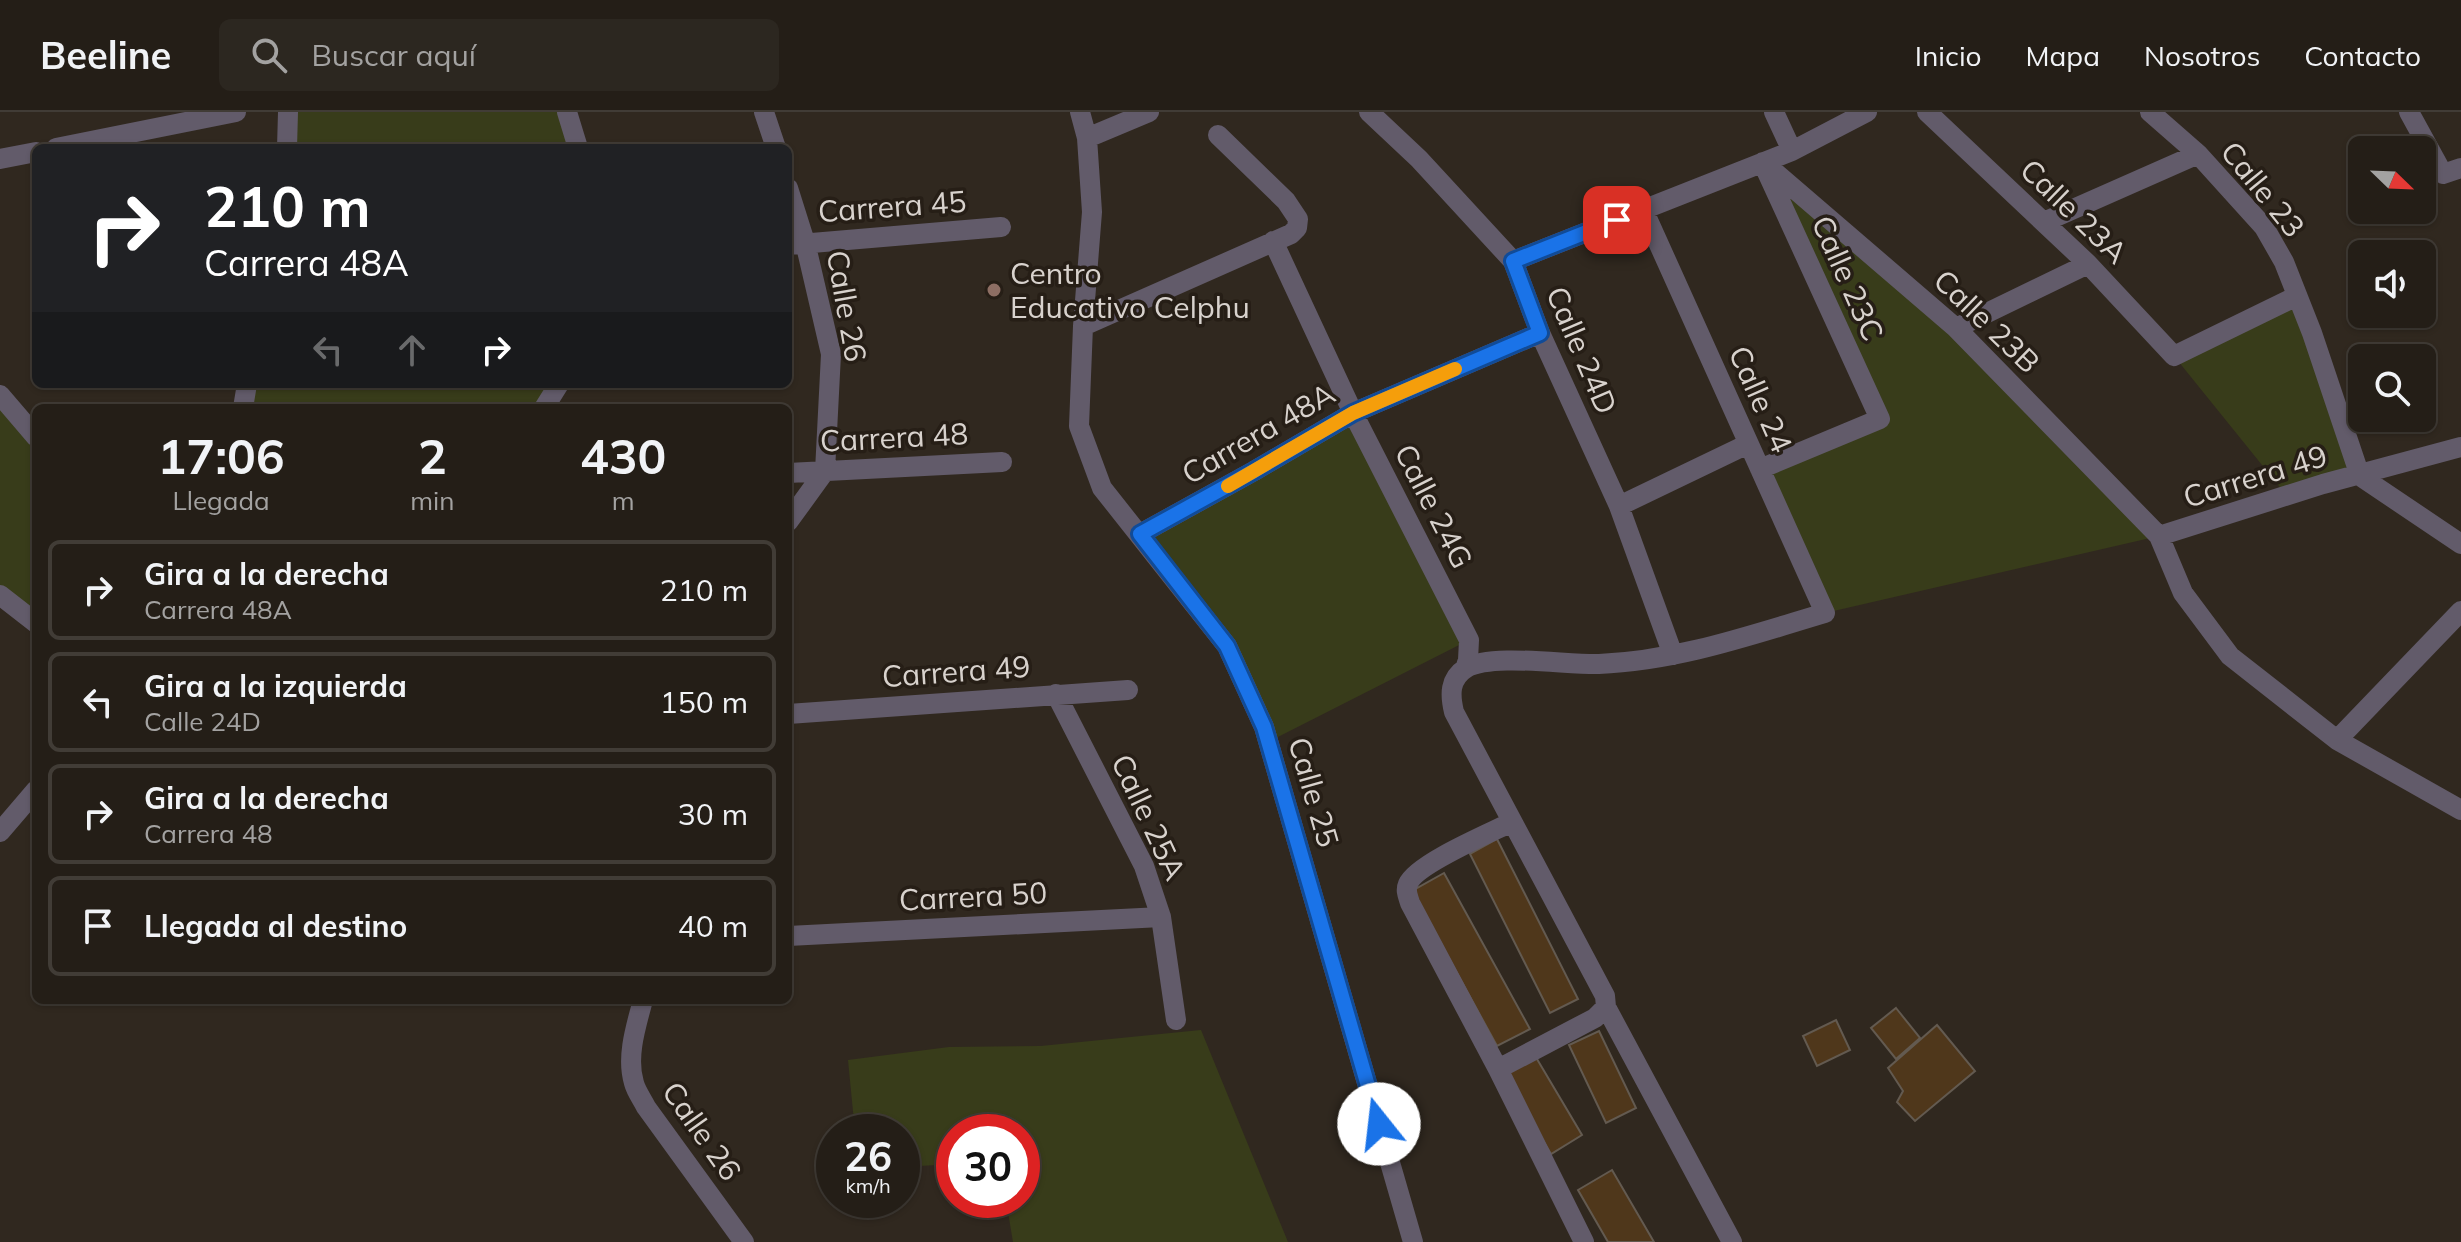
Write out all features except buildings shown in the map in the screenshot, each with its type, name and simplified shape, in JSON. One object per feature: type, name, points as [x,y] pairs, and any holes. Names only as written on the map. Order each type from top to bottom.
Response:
[{"type":"street","points":[[76,144],[236,112]]},
{"type":"street","points":[[287,144],[288,112]]},
{"type":"street","points":[[567,112],[577,144]]},
{"type":"street","points":[[764,112],[775,144]]},
{"type":"street","name":"Calle 25","points":[[1080,112],[1087,138],[1092,212],[1079,426],[1102,488],[1227,646],[1264,727],[1413,1242]]},
{"type":"street","points":[[1087,138],[1149,112]]},
{"type":"street","name":"Calle 24D","points":[[1369,112],[1419,159],[1513,261],[1540,333],[1683,654]]},
{"type":"street","points":[[1774,112],[1792,151]]},
{"type":"street","points":[[1513,261],[1792,151],[1867,112]]},
{"type":"street","name":"Calle 23A","points":[[1927,112],[2088,264],[2174,356],[2297,296]]},
{"type":"street","name":"Calle 23","points":[[2150,112],[2198,154],[2264,227],[2284,262],[2360,476]]},
{"type":"street","points":[[2409,112],[2452,171]]},
{"type":"street","points":[[1083,326],[1291,234],[1297,228],[1298,219],[1286,201],[1218,135]]},
{"type":"street","points":[[0,159],[32,153]]},
{"type":"street","points":[[2044,222],[2198,154]]},
{"type":"street","name":"Calle 23B","points":[[1763,162],[1956,328],[2159,536]]},
{"type":"street","name":"Calle 23C","points":[[1760,469],[1880,419],[1763,162]]},
{"type":"street","name":"Calle 24","points":[[1643,209],[1825,613],[1683,654]]},
{"type":"street","name":"Calle 26","points":[[792,213],[797,244],[831,354],[825,471]]},
{"type":"street","name":"Carrera 45","points":[[797,244],[1001,227]]},
{"type":"street","name":"Calle 24G","points":[[1273,241],[1353,413],[1469,640],[1465,669]]},
{"type":"street","points":[[1956,328],[2088,264]]},
{"type":"street","name":"Carrera 48A","points":[[1140,534],[1353,413],[1540,333]]},
{"type":"street","points":[[0,395],[32,432]]},
{"type":"street","points":[[1619,506],[1748,444]]},
{"type":"street","name":"Carrera 49","points":[[2159,536],[2323,484],[2461,447]]},
{"type":"street","name":"Carrera 48","points":[[792,473],[1002,462]]},
{"type":"street","points":[[792,516],[825,471]]},
{"type":"street","points":[[2360,476],[2461,544]]},
{"type":"street","points":[[2159,536],[2183,593],[2230,656],[2337,740],[2461,810]]},
{"type":"street","points":[[0,595],[32,620]]},
{"type":"street","points":[[2337,740],[2461,611]]},
{"type":"street","points":[[1683,654],[1626,663],[1584,665],[1484,661],[1465,669],[1450,689],[1454,712],[1605,996],[1606,1007],[1732,1242]]},
{"type":"street","name":"Carrera 49","points":[[792,714],[1128,690]]},
{"type":"street","name":"Calle 25A","points":[[1056,694],[1144,866],[1161,917],[1176,1020]]},
{"type":"street","points":[[0,832],[32,795]]},
{"type":"street","points":[[1512,822],[1427,866],[1409,881],[1406,890],[1584,1242]]},
{"type":"street","name":"Carrera 50","points":[[792,936],[1161,917]]},
{"type":"street","name":"Calle 26","points":[[642,1004],[634,1036],[634,1084],[646,1107],[744,1242]]},
{"type":"street","points":[[1498,1069],[1573,1032],[1606,1007]]},
{"type":"green space","points":[[288,112],[567,112],[577,144],[287,144]]},
{"type":"green space","points":[[1763,162],[1963,335],[2159,536],[1825,613],[1760,469],[1879,419]]},
{"type":"green space","points":[[2297,296],[2360,476],[2287,496],[2174,356]]},
{"type":"green space","points":[[246,388],[556,388],[546,404],[244,404]]},
{"type":"green space","points":[[0,395],[32,432],[32,620],[0,595]]},
{"type":"green space","points":[[1353,413],[1469,640],[1268,742],[1227,646],[1140,534]]},
{"type":"green space","points":[[1201,1030],[1288,1242],[1013,1242],[1009,1218],[1040,1218],[1040,1114],[936,1114],[936,1165],[920,1166],[920,1114],[853,1114],[848,1060],[949,1047],[1041,1046]]},
{"type":"slow traffic","points":[[1228,486],[1353,413],[1455,369]]},
{"type":"place","name":"Centro Educativo Celphu","points":[[994,290]]},
{"type":"route","points":[[1379,1124],[1264,727],[1227,646],[1140,534],[1353,413],[1540,333],[1513,261],[1617,220]]}]
